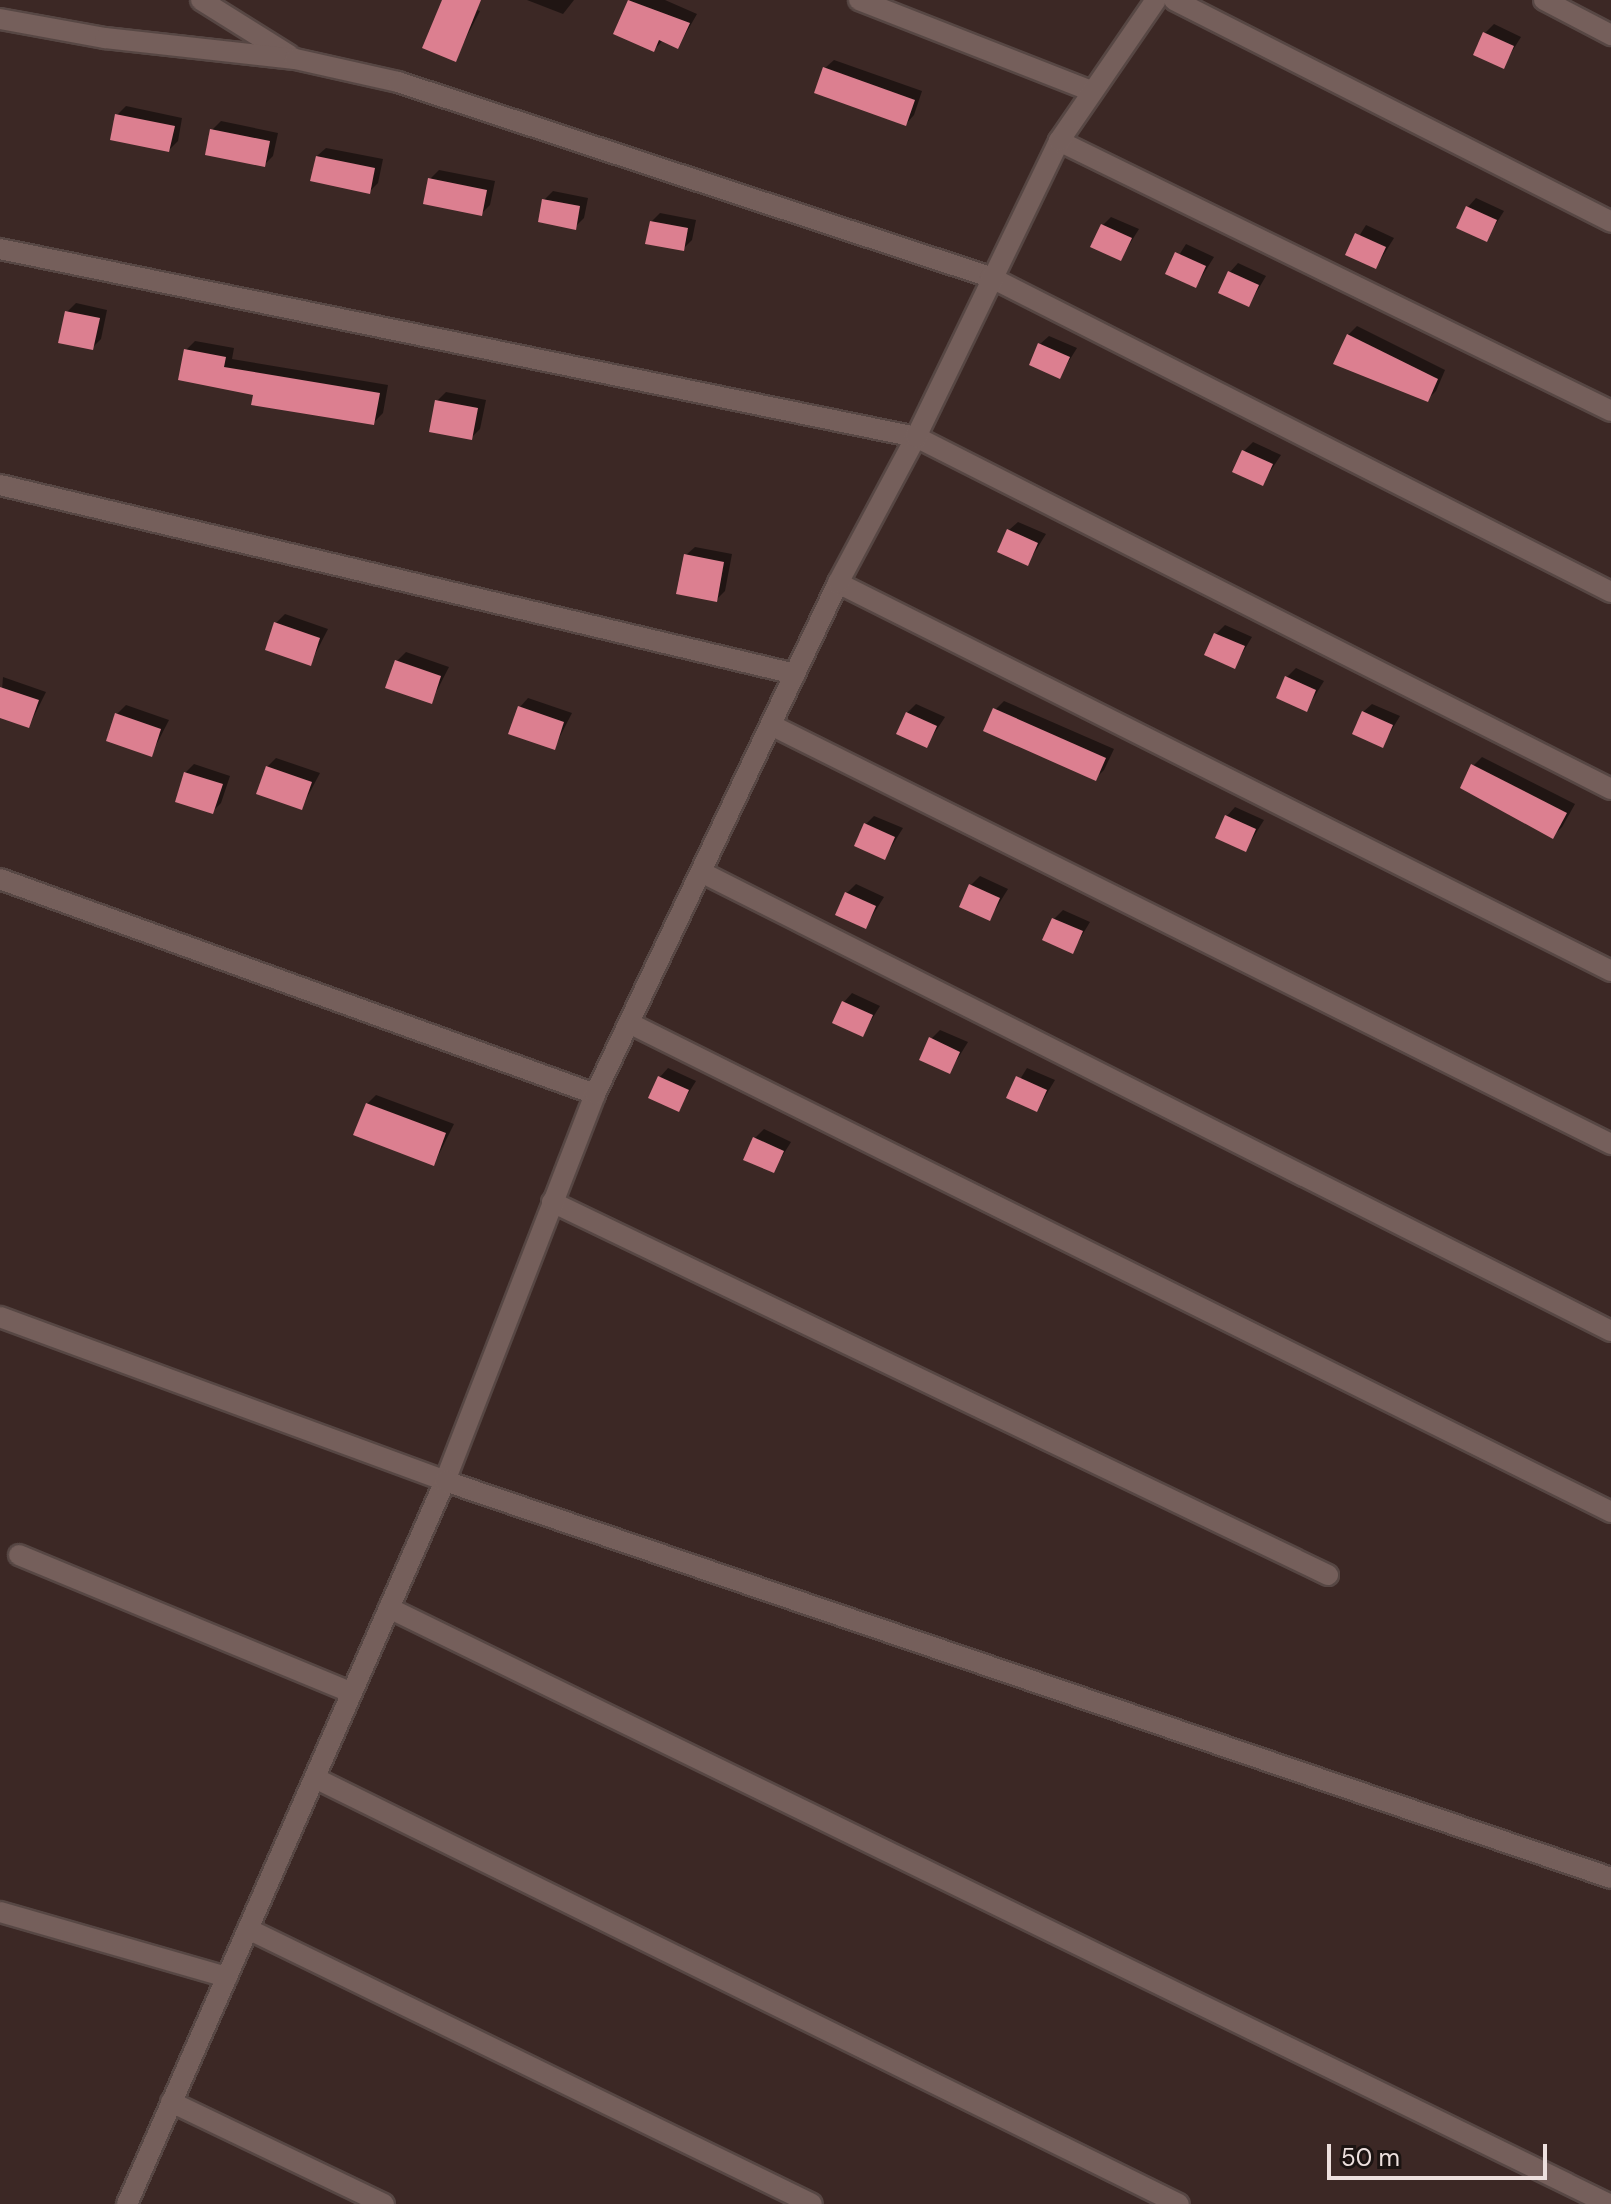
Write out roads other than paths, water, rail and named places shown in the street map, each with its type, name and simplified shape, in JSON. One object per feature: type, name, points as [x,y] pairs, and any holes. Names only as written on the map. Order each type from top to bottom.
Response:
[{"type":"street","points":[[201,0],[295,59]]},
{"type":"street","points":[[859,0],[1091,91]]},
{"type":"street","points":[[127,2204],[445,1481],[595,1094],[703,873],[838,583],[916,437],[990,277],[1059,141],[1156,0]]},
{"type":"street","points":[[1174,0],[1611,222]]},
{"type":"street","points":[[1544,0],[1611,35]]},
{"type":"street","points":[[0,19],[105,38],[295,59],[398,82],[990,277],[1611,592]]},
{"type":"street","points":[[1059,141],[1611,411]]},
{"type":"street","points":[[0,249],[916,437],[1611,789]]},
{"type":"street","points":[[0,485],[795,674]]},
{"type":"street","points":[[838,583],[1611,971]]},
{"type":"street","points":[[771,725],[1611,1144]]},
{"type":"street","points":[[703,873],[1611,1331]]},
{"type":"street","points":[[0,879],[595,1094]]},
{"type":"street","points":[[631,1024],[1611,1512]]},
{"type":"street","points":[[552,1202],[1328,1575]]},
{"type":"street","points":[[0,1317],[445,1481],[1611,1878]]},
{"type":"street","points":[[19,1555],[352,1693]]},
{"type":"street","points":[[389,1608],[1609,2204]]},
{"type":"street","points":[[315,1778],[1179,2204]]},
{"type":"street","points":[[0,1912],[227,1977]]},
{"type":"street","points":[[248,1929],[812,2204]]},
{"type":"street","points":[[171,2102],[384,2204]]}]
